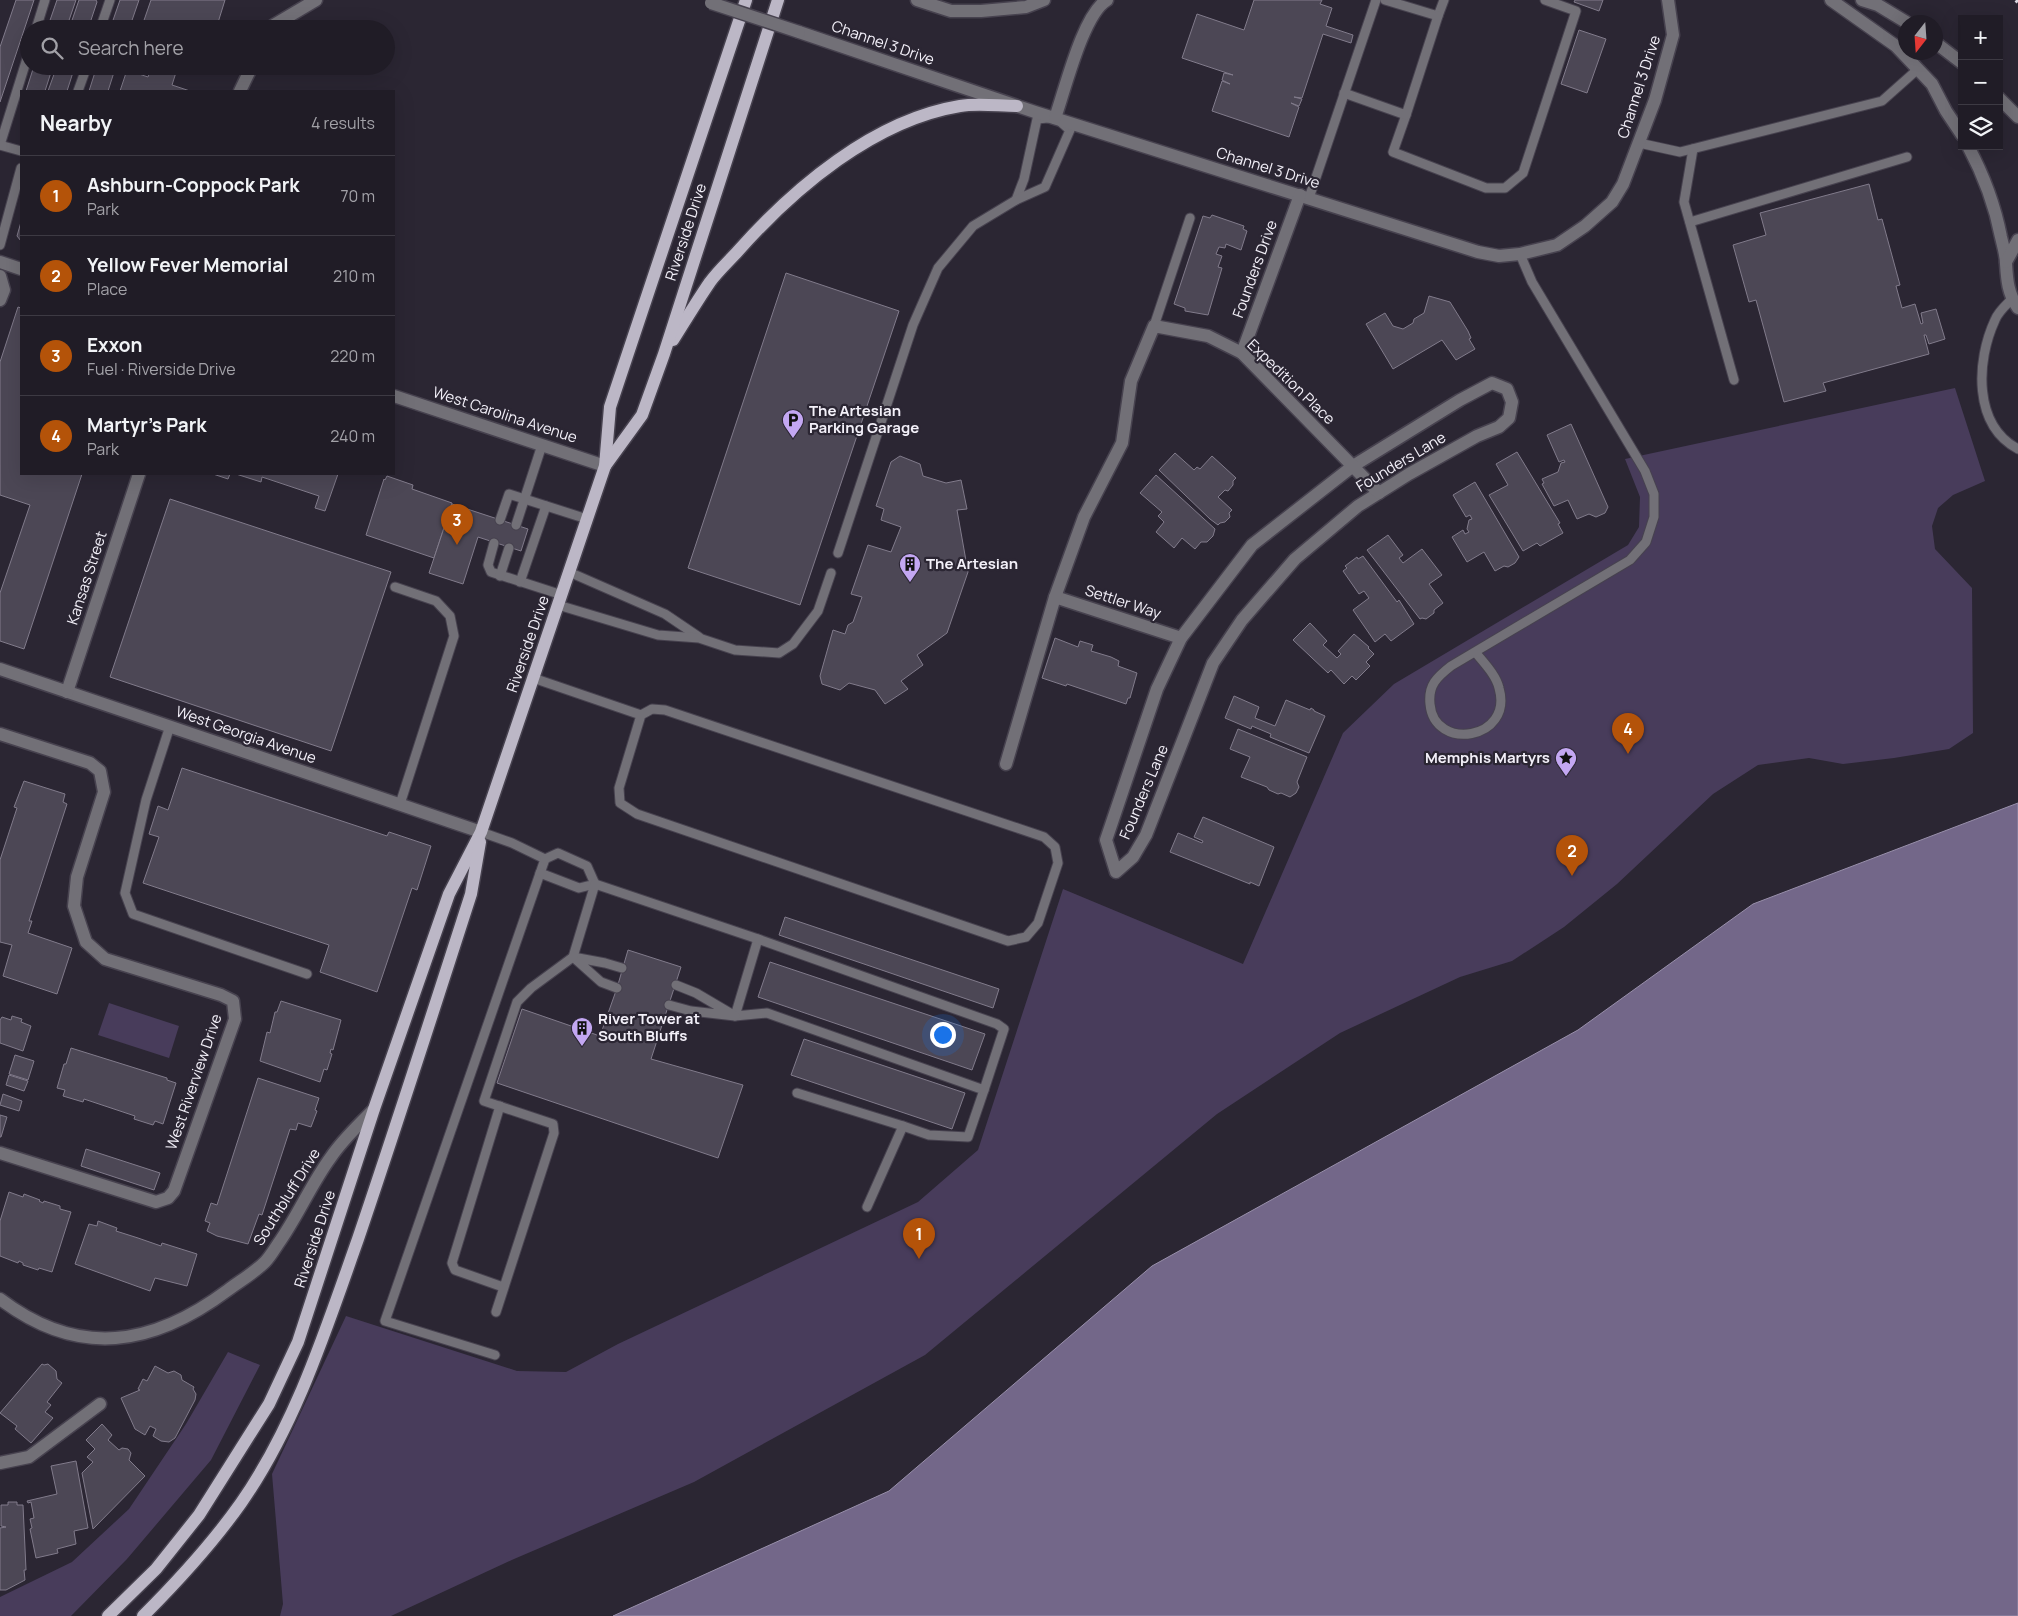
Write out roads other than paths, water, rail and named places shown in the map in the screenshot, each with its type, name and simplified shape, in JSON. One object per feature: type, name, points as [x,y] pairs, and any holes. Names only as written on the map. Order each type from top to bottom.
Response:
[{"type":"main road","name":"Riverside Drive","points":[[108,1616],[156,1569],[199,1515],[270,1404],[298,1342],[374,1109],[448,894],[481,832],[605,466],[610,407],[746,0]]},
{"type":"main road","name":"Riverside Drive","points":[[605,466],[642,414],[664,354],[778,0]]},
{"type":"main road","points":[[664,354],[711,281],[765,220],[827,168],[856,148],[903,123],[936,112],[962,106],[1017,106]]},
{"type":"main road","name":"Riverside Drive","points":[[143,1616],[184,1574],[241,1503],[292,1414],[338,1297],[462,922],[471,894],[481,832]]},
{"type":"street","points":[[282,20],[316,0]]},
{"type":"street","points":[[917,0],[951,11],[981,11],[1026,8],[1044,0]]},
{"type":"street","points":[[1055,118],[1085,30],[1101,4],[1107,0]]},
{"type":"street","name":"Channel 3 Drive","points":[[707,1],[1017,106],[1478,252],[1499,256],[1520,254],[1557,245],[1598,216],[1612,202],[1623,184],[1655,100],[1674,35],[1668,0]]},
{"type":"street","points":[[1831,0],[1896,46],[1932,84],[1958,129]]},
{"type":"street","points":[[1862,0],[1878,5],[1898,17]]},
{"type":"street","points":[[1943,48],[1958,60]]},
{"type":"street","points":[[240,90],[248,75]]},
{"type":"street","points":[[2003,102],[2018,117]]},
{"type":"street","points":[[1970,150],[1993,204],[2006,262],[2006,279],[2015,304]]},
{"type":"street","name":"Founders Drive","points":[[1242,353],[1304,197]]},
{"type":"street","points":[[2006,262],[2018,240]]},
{"type":"street","points":[[0,262],[20,269]]},
{"type":"street","points":[[0,276],[4,290],[0,300]]},
{"type":"street","points":[[1006,764],[1055,597],[1084,517],[1122,443],[1131,381],[1154,326]]},
{"type":"street","name":"Expedition Place","points":[[1154,326],[1208,336],[1242,353],[1379,493]]},
{"type":"street","name":"Founders Lane","points":[[1492,383],[1507,389],[1512,402],[1509,418],[1499,427],[1477,436],[1408,474],[1358,506],[1296,559],[1242,620],[1213,663],[1146,835],[1133,857],[1116,872],[1106,840],[1157,689],[1181,638],[1252,545],[1353,466],[1460,400],[1492,383]]},
{"type":"street","name":"West Carolina Avenue","points":[[395,396],[605,466]]},
{"type":"street","name":"Kansas Street","points":[[67,692],[139,475]]},
{"type":"street","name":"Settler Way","points":[[1055,597],[1181,638]]},
{"type":"street","name":"West Georgia Avenue","points":[[0,669],[481,832]]},
{"type":"street","name":"West Riverview Drive","points":[[0,734],[90,763],[100,771],[104,792],[77,877],[74,906],[86,942],[105,959],[222,995],[233,1001],[235,1019],[174,1191],[168,1198],[156,1202],[0,1154]]},
{"type":"street","name":"Southbluff Drive","points":[[0,1299],[20,1314],[52,1330],[94,1338],[119,1339],[151,1332],[203,1308],[265,1262],[294,1222],[331,1156],[374,1109]]},
{"type":"street","points":[[0,1463],[29,1457],[100,1404]]},
{"type":"lane","points":[[39,20],[45,0]]},
{"type":"lane","points":[[103,20],[110,0]]},
{"type":"lane","points":[[1304,197],[1344,93],[1376,0]]},
{"type":"lane","points":[[1386,0],[1438,16]]},
{"type":"lane","points":[[1444,0],[1393,152],[1486,188],[1505,188],[1523,173],[1576,11],[1545,0]]},
{"type":"lane","points":[[1639,142],[1680,152],[1882,101],[1918,69]]},
{"type":"lane","points":[[20,152],[0,145],[22,75]]},
{"type":"lane","points":[[78,90],[83,75]]},
{"type":"lane","points":[[1344,93],[1406,115]]},
{"type":"lane","points":[[838,553],[913,325],[938,268],[973,226],[1016,200],[1044,187],[1064,147],[1070,130],[1055,118],[1038,119],[1024,179],[1016,200]]},
{"type":"lane","points":[[1693,149],[1684,202],[1734,380]]},
{"type":"lane","points":[[1690,222],[1907,157]]},
{"type":"lane","points":[[0,245],[20,172]]},
{"type":"lane","points":[[1154,326],[1190,218]]},
{"type":"lane","points":[[1476,653],[1495,678],[1501,699],[1499,710],[1490,726],[1484,730],[1458,734],[1447,731],[1430,711],[1431,686],[1438,676],[1445,671],[1630,560],[1646,542],[1654,517],[1654,494],[1645,471],[1532,282],[1520,254]]},
{"type":"lane","points":[[2015,304],[1995,319],[1983,362],[1981,384],[1984,404],[1995,429],[2007,443],[2018,449]]},
{"type":"lane","points":[[516,525],[542,445]]},
{"type":"lane","points":[[500,520],[509,494],[587,519]]},
{"type":"lane","points":[[520,582],[546,506]]},
{"type":"lane","points":[[494,543],[488,565],[491,572],[500,576],[658,635],[699,638],[735,650],[779,653],[793,644],[818,611],[831,573]]},
{"type":"lane","points":[[500,576],[509,548]]},
{"type":"lane","points":[[569,572],[665,614],[699,638]]},
{"type":"lane","points":[[395,586],[436,601],[450,616],[454,636],[400,804]]},
{"type":"lane","points":[[533,678],[642,715],[652,709],[666,710],[1044,836],[1055,846],[1058,863],[1038,924],[1026,937],[1008,941],[637,814],[620,803],[619,788],[642,715]]},
{"type":"lane","points":[[170,726],[146,800],[125,893],[133,914],[307,974]]},
{"type":"lane","points":[[481,832],[512,843],[545,859]]},
{"type":"lane","points":[[495,1355],[385,1321],[545,859],[558,853],[587,866],[595,884],[572,957],[531,988],[517,1002],[484,1101],[553,1124],[554,1133],[496,1312]]},
{"type":"lane","points":[[540,873],[579,888],[595,884],[758,939],[997,1024],[1004,1029],[968,1137],[929,1135],[797,1093]]},
{"type":"lane","points":[[735,1016],[758,939]]},
{"type":"lane","points":[[572,957],[605,962],[622,968]]},
{"type":"lane","points":[[572,957],[601,982],[617,988]]},
{"type":"lane","points":[[676,985],[696,992],[735,1016]]},
{"type":"lane","points":[[669,1005],[691,1011],[735,1016],[766,1014],[984,1090]]},
{"type":"lane","points":[[500,1106],[452,1263],[455,1270],[504,1288]]},
{"type":"lane","points":[[867,1206],[903,1126]]},
{"type":"place","name":"The Artesian Parking Garage","points":[[793,439]]},
{"type":"place","name":"Exxon","points":[[457,545]]},
{"type":"place","name":"The Artesian","points":[[910,583]]},
{"type":"place","name":"Martyr's Park","points":[[1628,754]]},
{"type":"place","name":"Memphis Martyrs","points":[[1566,777]]},
{"type":"place","name":"Yellow Fever Memorial","points":[[1572,876]]},
{"type":"place","name":"River Tower at South Bluffs","points":[[582,1047]]},
{"type":"place","name":"Ashburn-Coppock Park","points":[[919,1259]]}]
